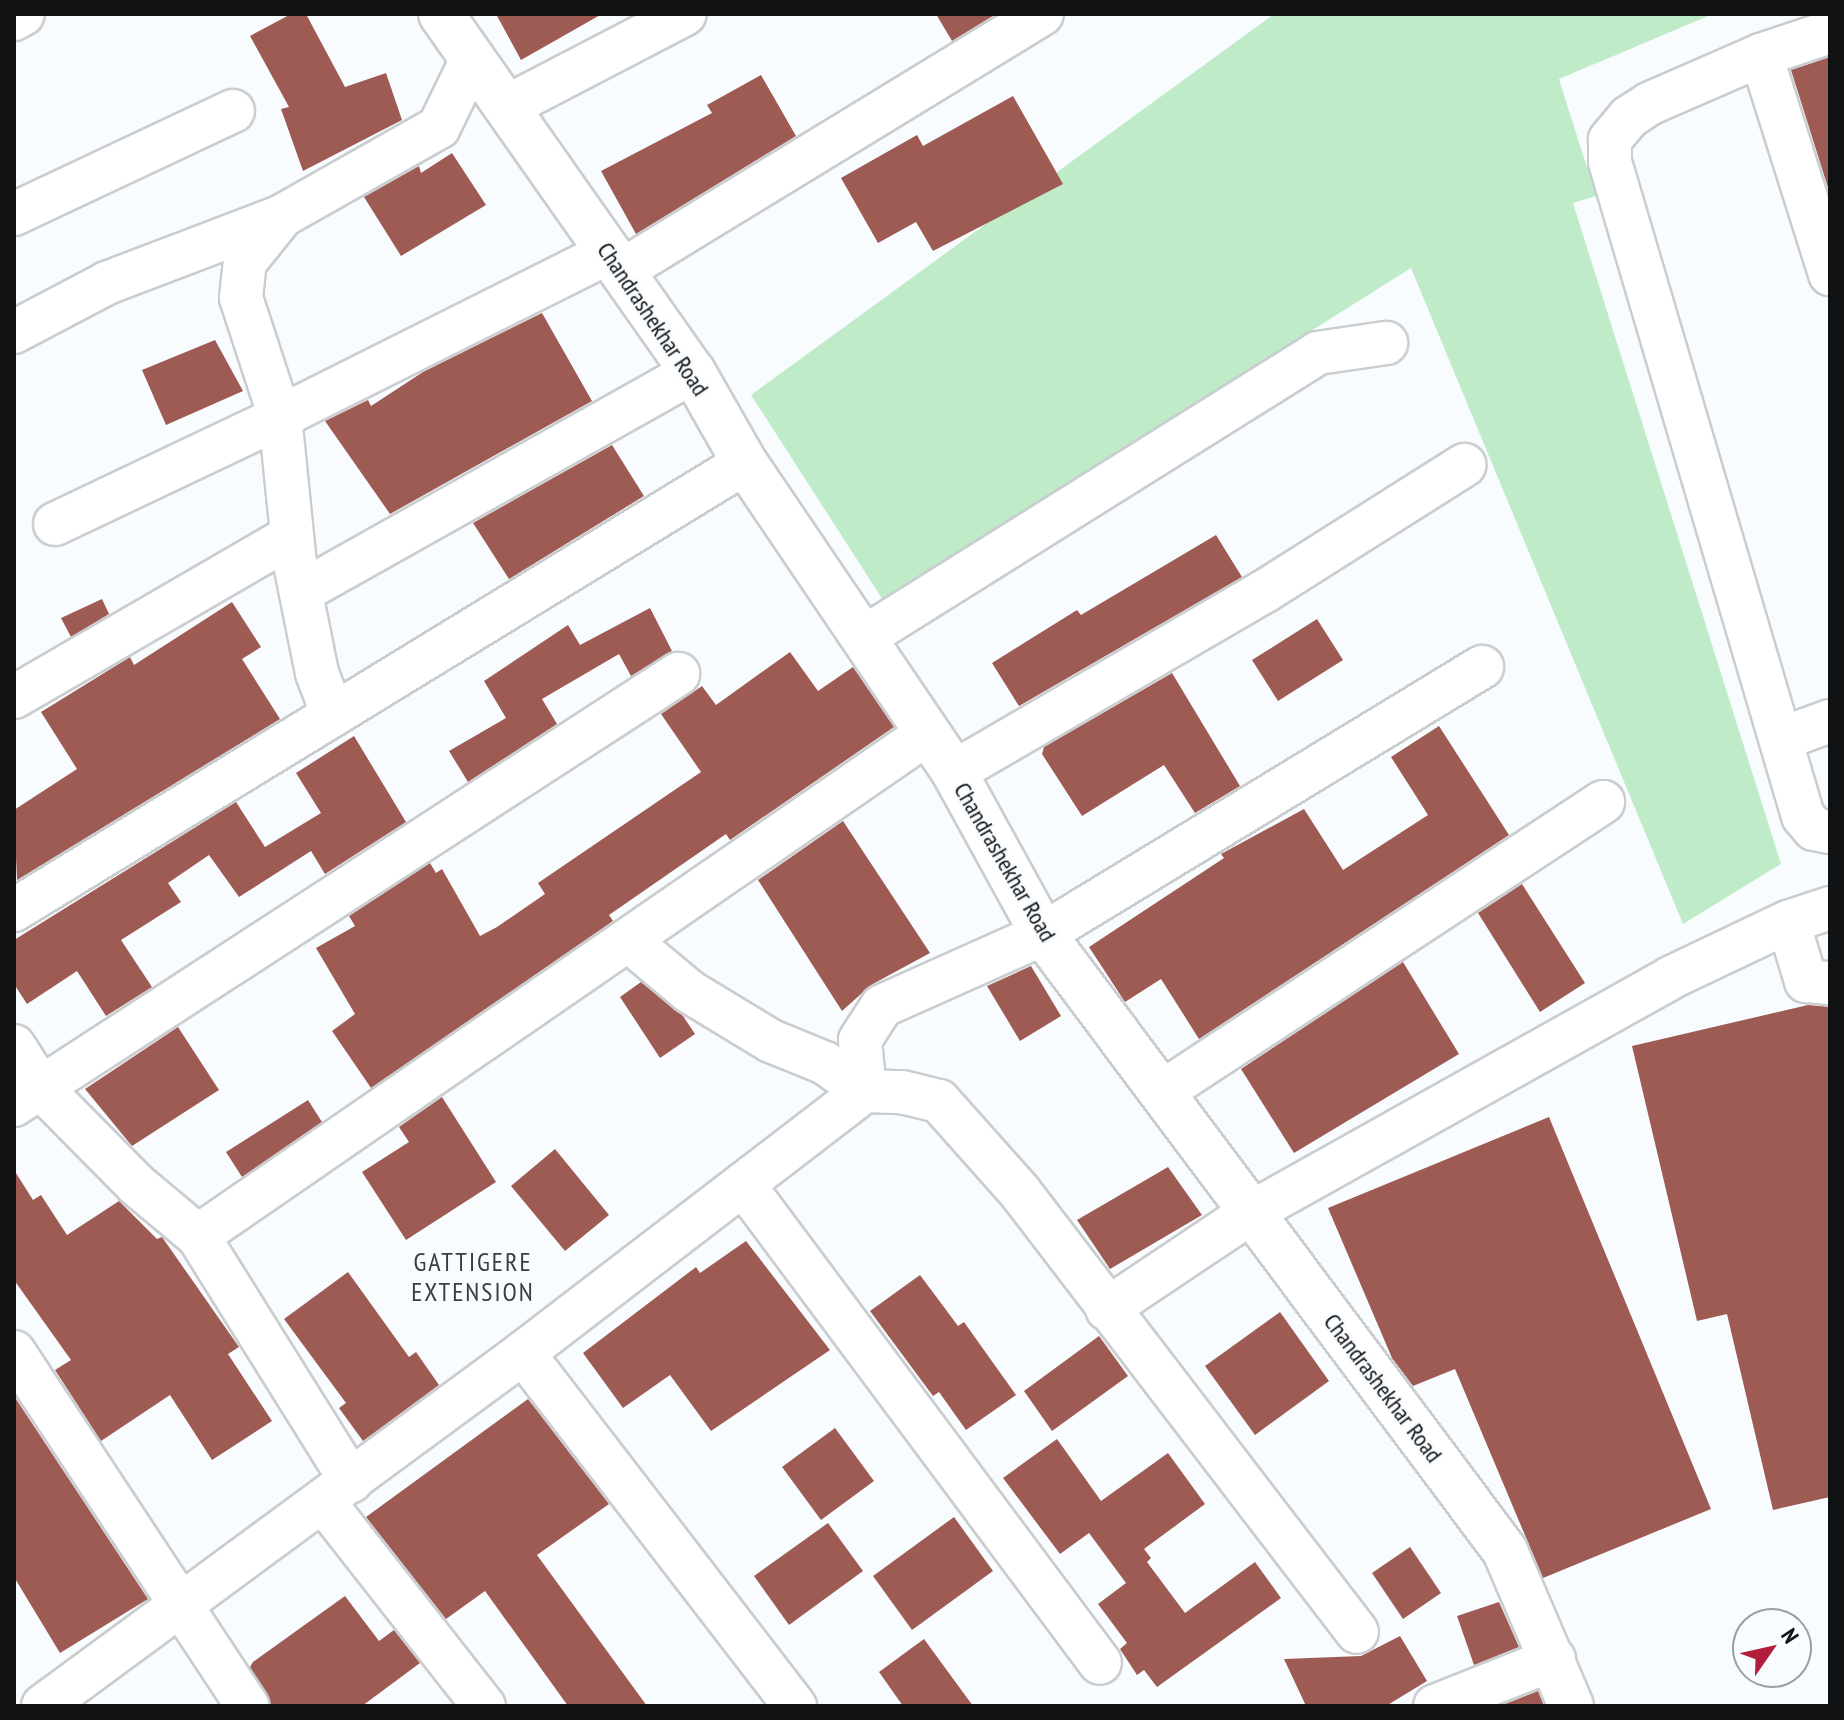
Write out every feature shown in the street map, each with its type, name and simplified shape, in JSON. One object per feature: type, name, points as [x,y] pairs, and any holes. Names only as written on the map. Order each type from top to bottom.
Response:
[{"type":"street","points":[[14,19],[23,14]]},
{"type":"street","name":"Chandrashekhar Road","points":[[441,14],[472,59],[510,105],[614,262],[693,372],[745,463],[954,772],[1043,934],[1505,1551],[1554,1659],[1571,1706]]},
{"type":"street","points":[[510,105],[685,14]]},
{"type":"street","points":[[55,524],[614,262],[1042,14]]},
{"type":"street","points":[[1830,32],[1761,55],[1629,117],[1610,140],[1610,162],[1803,816],[1814,829],[1830,832]]},
{"type":"street","points":[[1761,55],[1830,274]]},
{"type":"street","points":[[14,332],[107,283],[282,216],[439,127],[472,59]]},
{"type":"street","points":[[14,214],[233,111]]},
{"type":"street","points":[[282,216],[245,262],[241,298],[280,417],[301,592],[317,673],[333,715]]},
{"type":"street","points":[[863,638],[1318,353],[1386,343]]},
{"type":"street","points":[[301,592],[693,372]]},
{"type":"street","points":[[14,910],[745,463]]},
{"type":"street","points":[[954,772],[1265,591],[1464,465]]},
{"type":"street","points":[[14,697],[292,536]]},
{"type":"street","points":[[865,1091],[860,1040],[882,1006],[1043,934],[1482,667]]},
{"type":"street","points":[[27,1096],[678,674]]},
{"type":"street","points":[[1781,739],[1830,721]]},
{"type":"street","points":[[198,1236],[928,733]]},
{"type":"street","points":[[1162,1092],[1603,802]]},
{"type":"street","points":[[1107,1309],[1252,1212],[1674,991],[1788,922],[1830,908]]},
{"type":"street","points":[[1788,922],[1806,981],[1830,983]]},
{"type":"street","points":[[629,941],[690,992],[771,1041],[825,1063],[865,1091],[902,1092],[939,1101],[1020,1192],[1357,1632]]},
{"type":"street","points":[[14,1046],[27,1096],[198,1236],[337,1491],[484,1706]]},
{"type":"street","points":[[43,1706],[523,1353],[865,1091]]},
{"type":"street","points":[[743,1184],[1100,1663]]},
{"type":"street","points":[[14,1352],[247,1706]]},
{"type":"street","points":[[523,1353],[795,1706]]},
{"type":"street","points":[[1435,1706],[1554,1659]]},
{"type":"green space","points":[[1274,14],[1713,14],[1559,79],[1596,196],[1573,203],[1781,864],[1683,924],[1411,268],[883,600],[751,395]]},
{"type":"building","points":[[291,14],[306,14],[345,87],[386,73],[402,120],[303,171],[281,109],[289,107],[250,36]]},
{"type":"building","points":[[496,14],[602,14],[521,60]]},
{"type":"building","points":[[936,14],[996,14],[952,41]]},
{"type":"building","points":[[1830,57],[1830,194],[1791,70]]},
{"type":"building","points":[[761,75],[796,136],[636,234],[601,171],[712,113],[707,105]]},
{"type":"building","points":[[1013,96],[1063,184],[933,251],[916,222],[878,243],[841,178],[917,135],[923,146]]},
{"type":"building","points":[[452,153],[486,205],[401,256],[364,197],[419,166],[421,173]]},
{"type":"building","points":[[542,313],[592,401],[390,514],[325,421],[368,400],[371,406],[423,372]]},
{"type":"building","points":[[215,340],[243,391],[166,425],[142,370]]},
{"type":"building","points":[[612,445],[644,496],[509,579],[473,523]]},
{"type":"building","points":[[1216,535],[1242,577],[1019,706],[992,663],[1077,610],[1081,615]]},
{"type":"building","points":[[102,599],[109,614],[71,637],[61,618]]},
{"type":"building","points":[[232,602],[261,647],[242,659],[280,719],[17,880],[14,810],[77,769],[41,712],[130,657],[134,665]]},
{"type":"building","points":[[650,608],[672,651],[631,676],[619,654],[542,699],[557,724],[468,782],[449,751],[506,718],[484,681],[568,625],[580,645]]},
{"type":"building","points":[[1317,619],[1343,660],[1278,701],[1252,660]]},
{"type":"building","points":[[790,652],[818,691],[853,667],[894,727],[730,840],[726,834],[609,915],[613,921],[371,1088],[332,1031],[355,1014],[316,948],[355,926],[349,916],[430,863],[436,873],[442,869],[480,936],[497,927],[545,894],[538,883],[701,772],[661,714],[702,686],[716,705]]},
{"type":"building","points":[[1172,673],[1240,786],[1195,813],[1164,765],[1082,816],[1042,754],[1044,747]]},
{"type":"building","points":[[1439,726],[1509,835],[1199,1039],[1161,979],[1125,1002],[1089,947],[1224,858],[1221,854],[1304,809],[1343,870],[1428,815],[1391,757]]},
{"type":"building","points":[[354,736],[406,822],[325,874],[311,851],[239,897],[209,855],[168,883],[181,902],[121,940],[152,987],[106,1016],[77,971],[27,1004],[14,984],[14,940],[236,802],[265,847],[321,813],[296,773]]},
{"type":"building","points":[[843,821],[930,953],[871,985],[842,1011],[758,880]]},
{"type":"building","points":[[1522,884],[1585,983],[1540,1012],[1478,913]]},
{"type":"building","points":[[1403,962],[1459,1054],[1294,1153],[1241,1069]]},
{"type":"building","points":[[1031,966],[1061,1016],[1020,1041],[987,986]]},
{"type":"building","points":[[641,982],[683,1016],[695,1034],[660,1058],[620,997]]},
{"type":"building","points":[[1808,1005],[1830,1007],[1830,1497],[1773,1510],[1727,1314],[1697,1321],[1632,1046]]},
{"type":"building","points":[[178,1027],[219,1090],[132,1146],[85,1089]]},
{"type":"building","points":[[442,1097],[496,1182],[406,1240],[362,1172],[409,1142],[399,1127]]},
{"type":"building","points":[[308,1100],[322,1122],[242,1177],[226,1152]]},
{"type":"building","points":[[1549,1117],[1711,1509],[1543,1578],[1455,1369],[1413,1386],[1392,1358],[1328,1208]]},
{"type":"building","points":[[555,1149],[609,1215],[565,1251],[511,1186]]},
{"type":"building","points":[[1168,1167],[1202,1215],[1110,1269],[1077,1220]]},
{"type":"building","points":[[14,1170],[33,1200],[41,1195],[67,1235],[119,1201],[157,1239],[162,1237],[239,1347],[228,1354],[272,1421],[212,1460],[170,1395],[101,1441],[55,1370],[71,1360],[14,1280]]},
{"type":"building","points":[[746,1241],[830,1350],[711,1431],[670,1375],[623,1408],[583,1353],[696,1267],[700,1273]]},
{"type":"building","points":[[348,1272],[409,1357],[416,1352],[439,1385],[363,1441],[339,1408],[346,1403],[284,1319]]},
{"type":"building","points":[[920,1275],[958,1326],[964,1322],[1016,1395],[966,1430],[939,1392],[933,1396],[870,1311]]},
{"type":"building","points":[[1280,1312],[1329,1381],[1255,1435],[1205,1366]]},
{"type":"building","points":[[1099,1336],[1128,1376],[1052,1431],[1024,1391]]},
{"type":"building","points":[[14,1396],[148,1599],[60,1653],[14,1577]]},
{"type":"building","points":[[528,1399],[609,1504],[537,1555],[647,1706],[568,1706],[485,1591],[446,1619],[366,1517]]},
{"type":"building","points":[[835,1428],[874,1481],[821,1520],[782,1467]]},
{"type":"building","points":[[1057,1439],[1101,1501],[1168,1453],[1205,1504],[1144,1549],[1151,1558],[1147,1562],[1185,1613],[1255,1562],[1281,1598],[1157,1687],[1144,1670],[1137,1675],[1120,1649],[1127,1643],[1098,1604],[1126,1583],[1089,1533],[1060,1554],[1003,1478]]},
{"type":"building","points":[[954,1517],[993,1571],[912,1630],[873,1576]]},
{"type":"building","points":[[828,1523],[863,1571],[789,1625],[754,1576]]},
{"type":"building","points":[[1410,1547],[1441,1593],[1403,1619],[1372,1573]]},
{"type":"building","points":[[345,1596],[379,1641],[394,1630],[420,1663],[362,1706],[271,1706],[250,1667],[253,1662]]},
{"type":"building","points":[[1499,1602],[1519,1647],[1474,1665],[1457,1616]]},
{"type":"building","points":[[1400,1636],[1427,1681],[1386,1706],[1306,1706],[1284,1659],[1361,1656]]},
{"type":"building","points":[[924,1639],[973,1706],[903,1706],[879,1672]]},
{"type":"building","points":[[1538,1691],[1544,1706],[1500,1706]]},
{"type":"district","name":"GATTIGERE EXTENSION","points":[[473,1277]]}]
